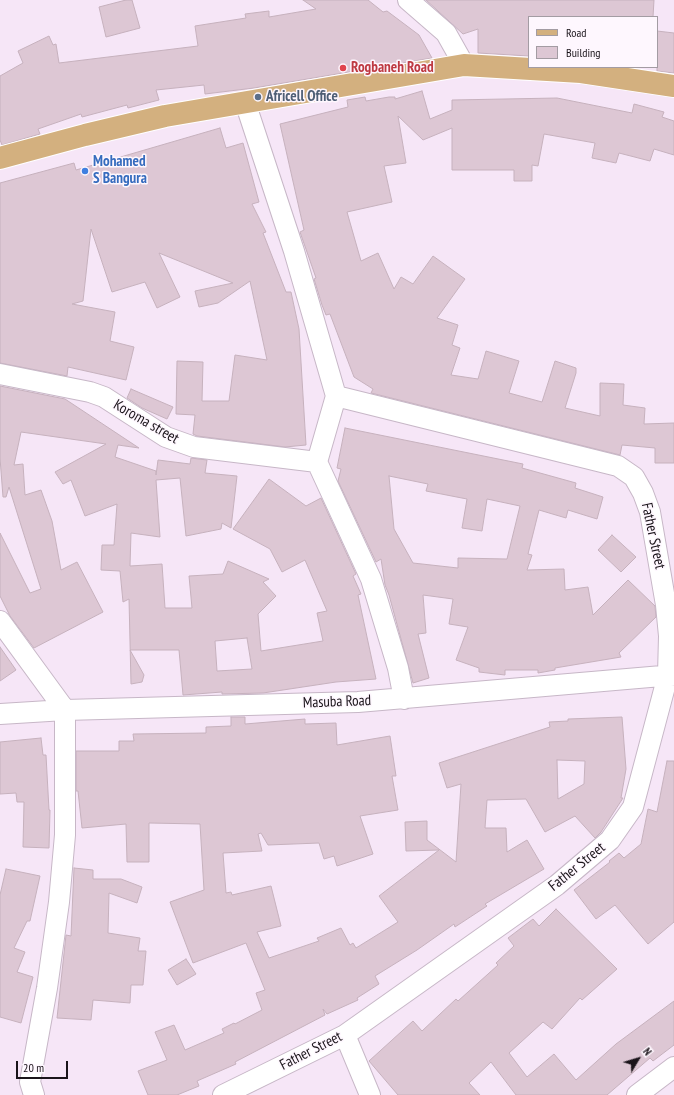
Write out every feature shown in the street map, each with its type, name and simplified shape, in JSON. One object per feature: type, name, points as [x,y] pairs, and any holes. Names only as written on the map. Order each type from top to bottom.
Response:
[{"type":"main road","points":[[0,158],[92,133],[165,116],[464,65],[581,72],[674,86]]},
{"type":"street","points":[[408,0],[446,33],[464,65]]},
{"type":"street","points":[[245,102],[294,251],[336,396],[317,462],[371,579],[398,668],[404,699]]},
{"type":"street","name":"Koroma street","points":[[0,374],[90,392],[104,397],[166,436],[194,447],[317,462]]},
{"type":"street","name":"Father Street","points":[[223,1095],[345,1035],[557,885],[610,840],[633,808],[671,675],[666,605],[650,512],[643,492],[634,477],[618,466],[336,396]]},
{"type":"street","points":[[0,621],[65,710],[65,835],[59,902],[47,988],[30,1082],[34,1095]]},
{"type":"street","name":"Masuba Road","points":[[0,714],[65,710],[358,702],[671,675]]},
{"type":"street","points":[[345,1035],[370,1095]]},
{"type":"street","points":[[637,1095],[674,1067]]},
{"type":"building","points":[[126,0],[132,0],[140,28],[106,37],[99,7]]},
{"type":"building","points":[[303,0],[368,0],[383,12],[387,11],[419,35],[432,58],[254,88],[205,94],[204,85],[156,90],[159,100],[128,108],[127,105],[82,117],[81,114],[38,129],[40,134],[2,145],[0,140],[0,76],[23,63],[18,51],[49,36],[53,45],[56,44],[59,63],[198,46],[195,26],[246,18],[245,14],[269,11],[269,17],[316,9]]},
{"type":"building","points":[[426,0],[654,0],[653,16],[528,16],[528,56],[478,53],[478,29],[463,34]]},
{"type":"building","points":[[658,31],[674,33],[674,73],[657,71]]},
{"type":"building","points":[[422,91],[430,119],[452,110],[452,100],[557,98],[632,113],[634,104],[664,112],[662,117],[674,121],[674,155],[654,149],[650,161],[619,153],[616,163],[592,158],[595,143],[544,134],[538,166],[532,165],[532,181],[514,181],[514,170],[452,170],[452,128],[423,140],[398,116],[406,163],[384,166],[392,202],[347,212],[361,261],[378,253],[394,289],[401,277],[413,284],[433,256],[465,279],[437,318],[458,325],[452,345],[460,348],[451,375],[478,379],[486,351],[519,361],[509,393],[542,402],[555,361],[576,368],[576,373],[565,408],[600,416],[600,383],[624,384],[623,405],[645,408],[644,424],[674,423],[674,463],[655,463],[655,448],[622,445],[620,455],[371,393],[373,389],[354,377],[330,314],[326,315],[322,305],[314,279],[316,278],[300,232],[304,230],[280,124],[348,107],[347,100],[365,97],[366,101],[389,97],[395,97],[395,99]]},
{"type":"building","points":[[220,128],[226,148],[243,143],[259,202],[252,204],[266,232],[263,233],[286,292],[291,292],[299,329],[306,445],[285,447],[197,436],[193,434],[195,415],[176,414],[177,361],[203,362],[202,401],[229,401],[235,355],[267,360],[250,281],[218,303],[199,307],[195,291],[233,283],[159,253],[180,297],[157,308],[145,282],[112,292],[91,229],[83,301],[72,304],[115,312],[110,341],[134,347],[126,380],[68,367],[67,376],[0,363],[0,183],[74,163],[76,170]]},
{"type":"building","points":[[0,386],[65,399],[139,448],[118,445],[115,457],[156,471],[156,475],[158,460],[190,464],[191,458],[207,460],[205,473],[237,476],[231,528],[222,523],[221,529],[186,536],[180,478],[156,480],[160,537],[131,533],[130,566],[162,564],[165,608],[192,608],[189,576],[223,574],[228,561],[269,579],[263,582],[276,596],[258,614],[261,651],[323,641],[317,613],[327,611],[305,560],[282,572],[270,549],[233,529],[269,479],[306,506],[321,498],[356,574],[353,576],[361,594],[358,595],[376,679],[336,682],[263,693],[222,694],[222,692],[183,695],[179,650],[130,650],[129,599],[123,602],[120,571],[101,570],[102,545],[114,545],[117,504],[85,516],[71,480],[63,484],[55,472],[106,444],[21,432],[14,465],[23,464],[25,495],[41,490],[52,521],[61,570],[77,562],[103,612],[34,648],[10,616],[0,596],[0,533],[30,593],[41,589],[9,487],[6,497],[3,497],[0,458]],"holes":[[[247,638],[252,669],[217,671],[215,641]]]},
{"type":"building","points":[[131,389],[173,407],[167,419],[142,408],[127,398]]},
{"type":"building","points":[[345,428],[523,464],[522,468],[576,483],[575,488],[603,497],[597,519],[568,510],[566,518],[539,510],[528,554],[532,555],[527,570],[564,569],[565,590],[588,587],[593,615],[628,580],[655,606],[656,617],[619,653],[621,657],[555,668],[555,670],[538,673],[538,670],[505,670],[505,675],[479,672],[479,668],[456,660],[468,627],[449,624],[453,599],[423,595],[426,633],[418,634],[429,678],[413,683],[385,585],[381,559],[376,562],[338,481],[341,469],[337,468]],"holes":[[[389,476],[428,484],[426,491],[467,499],[462,528],[482,531],[487,499],[520,506],[507,559],[458,558],[458,568],[413,563],[394,529]]]},
{"type":"building","points":[[612,535],[636,557],[621,572],[598,550]]},
{"type":"building","points":[[0,647],[16,670],[0,681]]},
{"type":"building","points":[[130,650],[144,675],[142,682],[131,684]]},
{"type":"building","points":[[231,717],[245,717],[245,724],[305,719],[305,724],[336,723],[337,745],[390,736],[396,776],[392,776],[398,810],[360,816],[373,854],[337,866],[334,856],[324,859],[319,843],[268,845],[261,833],[258,834],[262,851],[223,853],[226,893],[231,892],[232,895],[271,886],[281,926],[257,932],[269,958],[319,941],[317,938],[341,928],[350,945],[353,943],[356,948],[398,922],[379,896],[439,850],[406,851],[405,822],[427,821],[427,840],[456,862],[461,784],[447,788],[439,763],[550,727],[549,722],[568,721],[568,719],[622,717],[626,769],[621,798],[623,798],[601,832],[595,838],[575,816],[545,832],[526,799],[487,800],[485,828],[506,828],[507,852],[527,840],[544,869],[485,904],[487,906],[455,927],[454,924],[417,950],[375,976],[379,984],[357,998],[358,1000],[327,1014],[323,1009],[325,1015],[235,1062],[236,1064],[197,1081],[199,1086],[177,1095],[148,1095],[138,1071],[167,1060],[155,1032],[174,1025],[185,1050],[224,1033],[222,1029],[262,1010],[256,993],[265,990],[246,943],[193,963],[170,902],[204,890],[200,824],[149,823],[149,862],[127,862],[126,824],[82,828],[78,791],[76,791],[76,751],[119,751],[119,741],[134,741],[133,734],[206,733],[206,727],[231,726]],"holes":[[[557,760],[585,761],[584,784],[558,799]]]},
{"type":"building","points":[[41,738],[43,755],[46,755],[50,810],[49,848],[23,847],[24,802],[17,802],[16,793],[0,794],[0,742]]},
{"type":"building","points":[[667,761],[674,761],[674,922],[648,944],[615,905],[596,919],[574,890],[610,862],[609,861],[619,853],[624,858],[641,844],[648,809],[657,812]]},
{"type":"building","points":[[74,868],[93,870],[93,879],[121,879],[142,887],[137,903],[109,893],[108,933],[140,938],[138,951],[146,951],[143,985],[131,985],[130,1003],[93,1000],[91,1020],[57,1018],[66,935],[71,936]]},
{"type":"building","points":[[6,869],[40,876],[30,921],[27,921],[14,948],[25,952],[17,972],[33,977],[21,1023],[0,1017],[0,895]]},
{"type":"building","points":[[556,909],[617,969],[582,1000],[580,998],[552,1029],[543,1022],[509,1053],[527,1077],[554,1054],[576,1080],[616,1044],[674,1001],[674,1045],[653,1061],[650,1058],[607,1095],[516,1095],[491,1062],[469,1083],[480,1095],[398,1095],[369,1061],[413,1021],[422,1031],[456,999],[458,1001],[498,965],[496,963],[514,946],[508,938],[533,919],[539,926]]},
{"type":"building","points":[[186,959],[196,974],[177,985],[168,970]]},
{"type":"place","name":"Rogbaneh Road","points":[[343,68]]},
{"type":"place","name":"Africell Office","points":[[258,97]]},
{"type":"place","name":"Mohamed S Bangura","points":[[85,171]]}]
